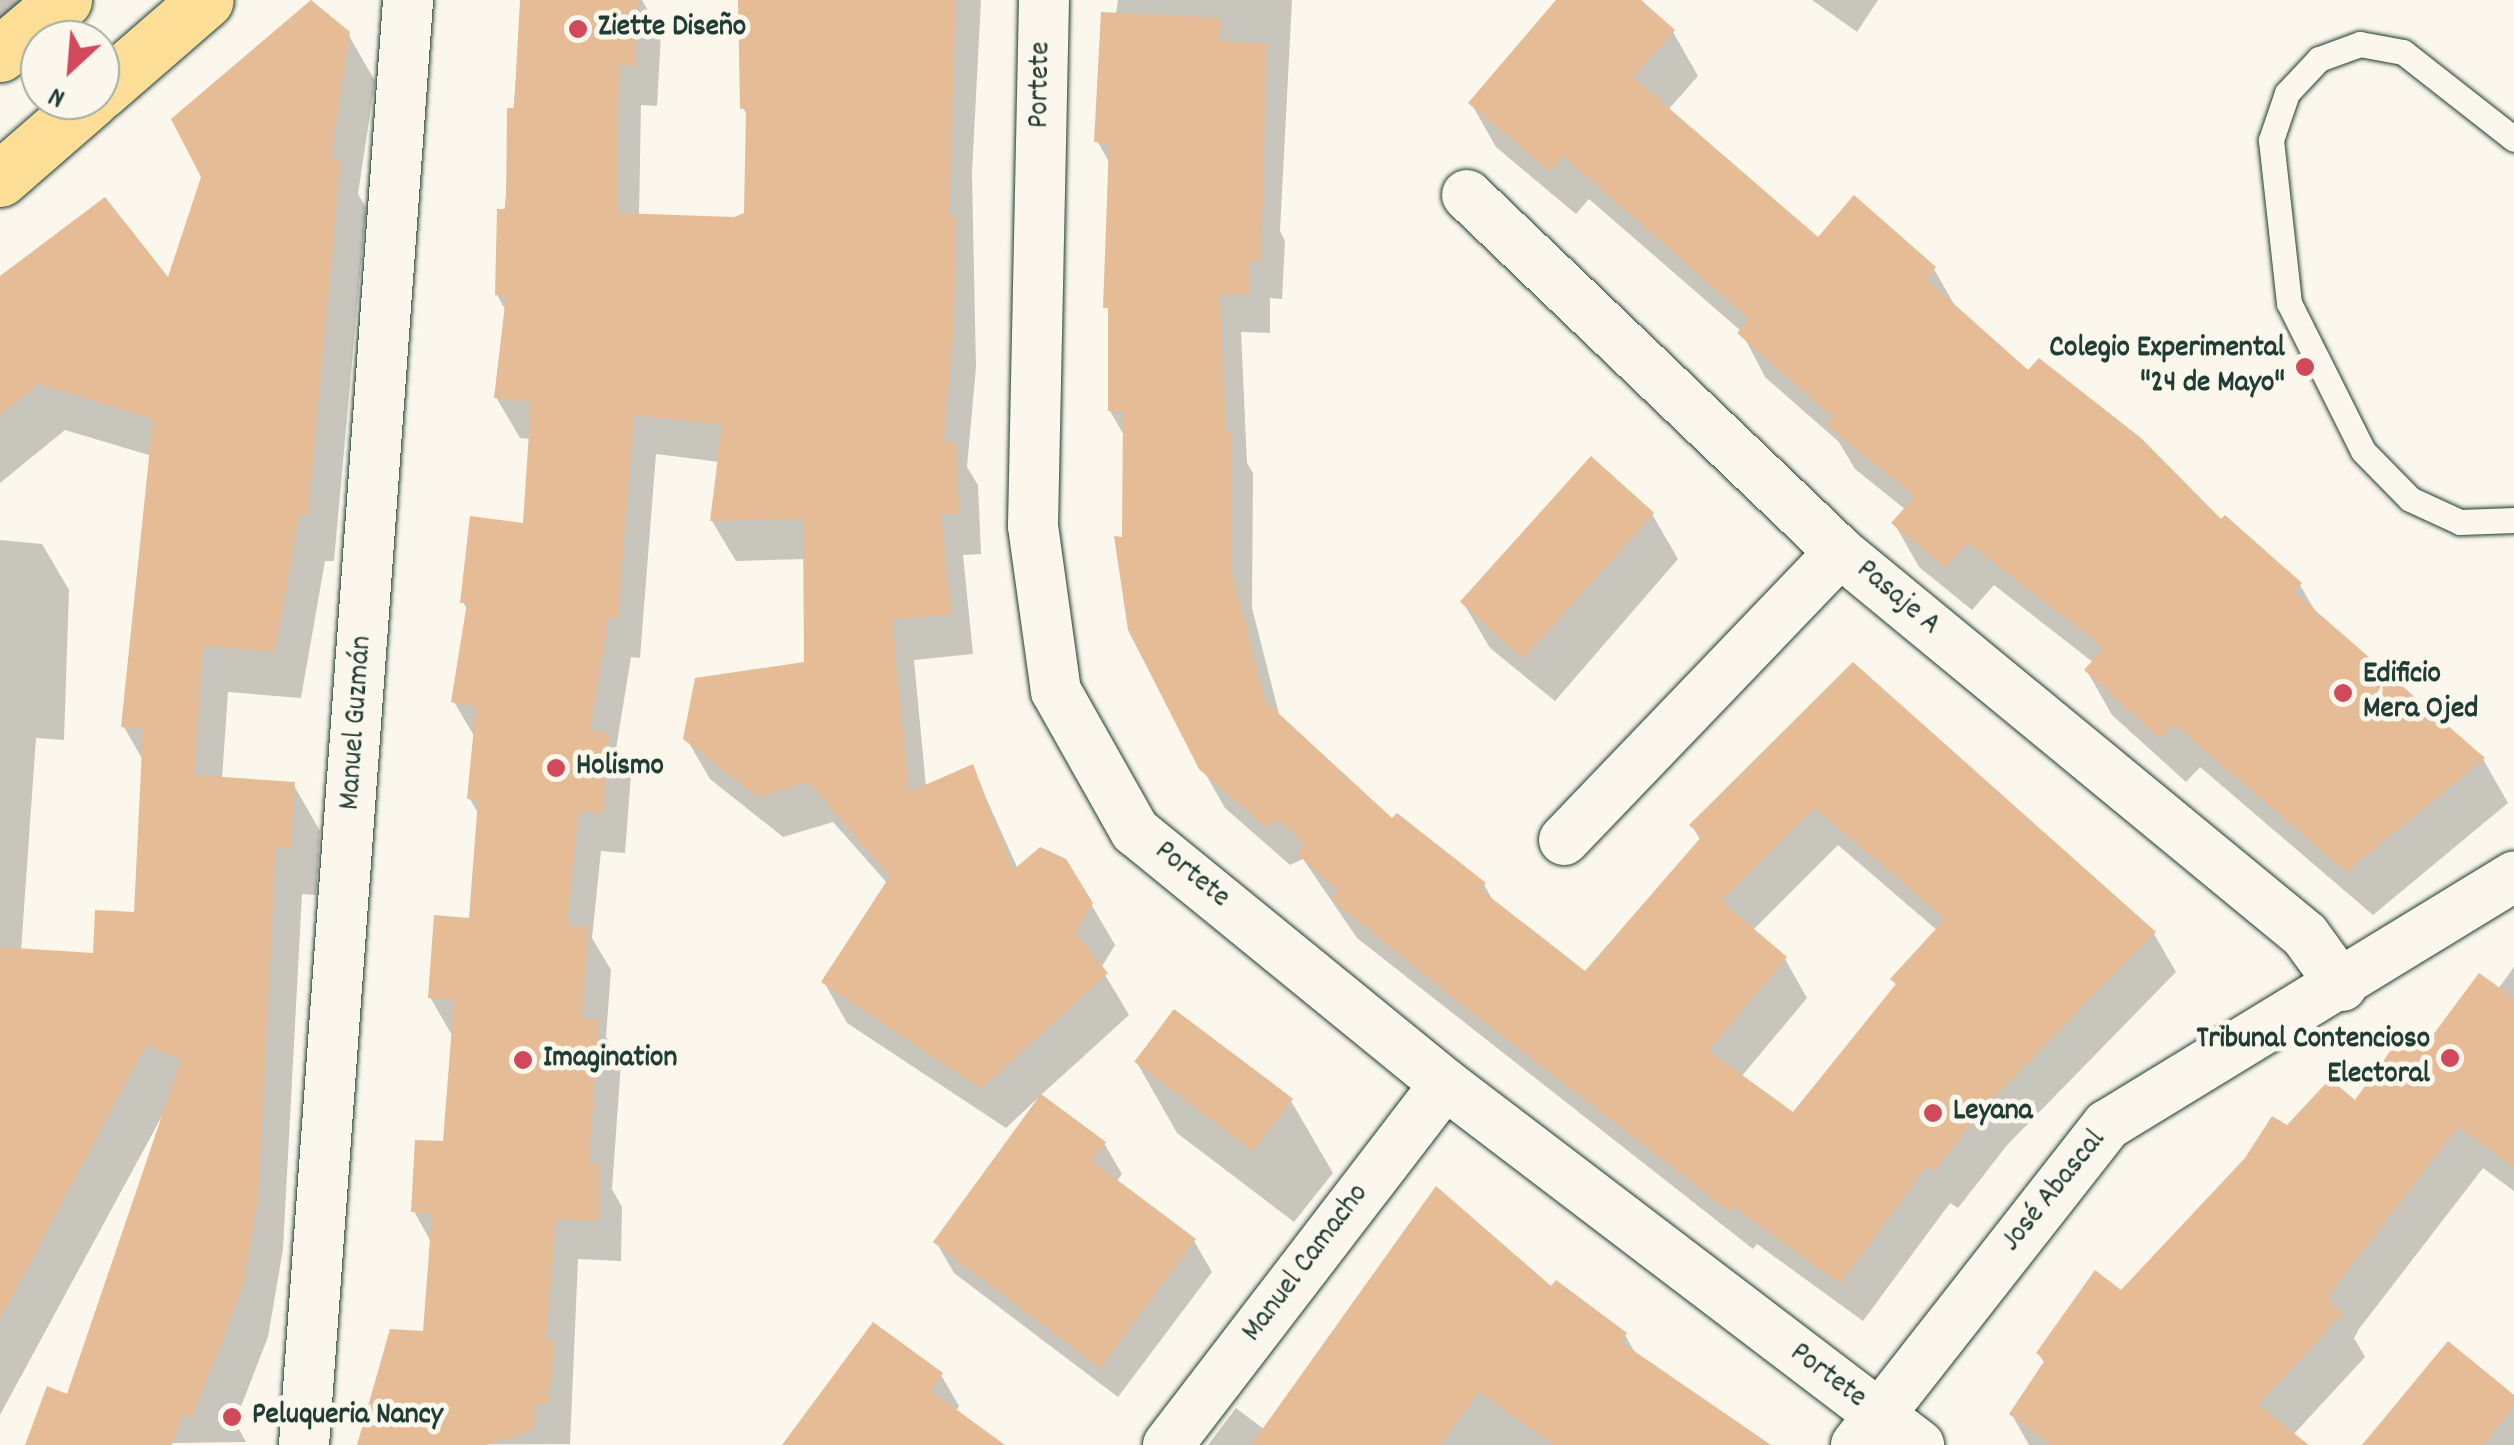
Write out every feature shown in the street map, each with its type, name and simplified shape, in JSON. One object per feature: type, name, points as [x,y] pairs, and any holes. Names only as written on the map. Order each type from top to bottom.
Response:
[{"type":"main road","points":[[0,54],[64,0]]},
{"type":"main road","points":[[120,75],[206,0]]},
{"type":"main road","points":[[0,179],[68,120]]},
{"type":"street","name":"Manuel Guzmán","points":[[304,1445],[408,0]]},
{"type":"street","name":"Portete","points":[[1044,0],[1032,526],[1056,691],[1135,830],[1867,1431],[1919,1445]]},
{"type":"street","name":"Pasaje A","points":[[1467,195],[1840,552],[2305,935],[2342,986]]},
{"type":"street","points":[[1564,840],[1840,552]]},
{"type":"street","name":"José Abascal","points":[[1867,1431],[2108,1125],[2342,986],[2514,877]]},
{"type":"street","name":"Manuel Camacho","points":[[1168,1445],[1445,1084]]},
{"type":"lane","points":[[2514,140],[2403,52],[2360,44],[2320,59],[2287,93],[2271,140],[2289,303],[2363,451],[2410,499],[2460,522],[2514,520]]},
{"type":"building","points":[[311,0],[350,32],[331,159],[341,159],[308,516],[299,515],[275,652],[203,646],[194,775],[295,782],[291,849],[276,848],[258,1201],[242,1289],[192,1418],[183,1414],[172,1445],[25,1445],[47,1386],[67,1394],[181,1060],[146,1045],[0,1319],[0,947],[93,953],[95,910],[134,912],[143,729],[121,727],[153,419],[38,384],[0,415],[0,276],[105,197],[168,277],[201,177],[171,119]]},
{"type":"building","points":[[520,0],[639,0],[635,66],[619,65],[617,213],[734,217],[744,213],[746,109],[740,109],[738,0],[956,0],[949,217],[956,217],[954,325],[944,442],[956,442],[959,514],[941,515],[952,614],[892,620],[909,792],[973,764],[1013,870],[1040,847],[1066,859],[1093,903],[1075,933],[1108,973],[981,1089],[821,982],[890,876],[808,782],[758,797],[683,739],[695,678],[804,662],[803,519],[710,521],[722,425],[634,415],[618,618],[609,617],[590,730],[609,733],[603,814],[579,811],[567,925],[589,927],[582,1019],[599,1020],[589,1163],[600,1164],[599,1221],[556,1219],[546,1340],[555,1341],[548,1405],[537,1403],[533,1430],[486,1445],[357,1445],[390,1329],[423,1331],[432,1213],[411,1212],[415,1140],[443,1141],[454,1000],[428,998],[434,915],[469,918],[478,800],[467,799],[476,706],[451,702],[467,603],[460,603],[470,516],[523,523],[531,402],[494,398],[506,296],[495,295],[497,209],[506,209],[507,108],[514,108]]},
{"type":"building","points":[[1556,0],[1641,0],[1675,30],[1633,77],[1818,237],[1854,195],[1936,267],[1926,279],[2028,370],[2039,358],[2141,438],[2221,519],[2225,515],[2302,583],[2294,592],[2485,758],[2346,872],[2174,724],[2160,739],[2084,670],[2104,648],[1968,543],[1945,567],[1891,523],[1915,496],[1826,425],[1833,417],[1737,333],[1749,319],[1563,156],[1550,171],[1468,103]]},
{"type":"building","points":[[1101,12],[1221,18],[1220,41],[1267,44],[1261,261],[1249,260],[1249,295],[1220,294],[1226,432],[1232,432],[1231,567],[1265,701],[1392,818],[1397,813],[1486,883],[1480,889],[1585,971],[1702,836],[1689,825],[1853,662],[2156,932],[1986,1105],[1935,1171],[1927,1166],[1840,1284],[1734,1207],[1730,1212],[1452,997],[1331,899],[1338,890],[1297,854],[1305,845],[1277,819],[1267,828],[1199,769],[1128,630],[1114,536],[1122,537],[1123,411],[1108,411],[1108,308],[1103,308],[1109,143],[1094,142]],"holes":[[[1815,808],[1945,919],[1890,979],[1896,984],[1793,1112],[1709,1051],[1787,957],[1721,901]]]},
{"type":"building","points":[[1591,456],[1654,513],[1523,659],[1460,602]]},
{"type":"building","points":[[2479,973],[2514,998],[2514,1168],[2458,1127],[2336,1286],[2328,1300],[2343,1313],[2258,1405],[2309,1445],[2051,1445],[2009,1414],[2045,1360],[2036,1353],[2095,1270],[2121,1290],[2245,1158],[2272,1116],[2287,1125],[2330,1079],[2355,1100],[2404,1032],[2424,1047]]},
{"type":"building","points":[[1174,1009],[1293,1099],[1253,1151],[1134,1062]]},
{"type":"building","points":[[1041,1094],[1106,1142],[1092,1161],[1196,1239],[1100,1368],[933,1242]]},
{"type":"building","points":[[1436,1186],[1551,1286],[1556,1280],[1627,1333],[1621,1342],[1771,1445],[1554,1445],[1479,1392],[1440,1445],[1251,1445]]},
{"type":"building","points":[[873,1322],[943,1373],[931,1391],[1005,1445],[782,1445]]},
{"type":"building","points":[[2448,1341],[2514,1395],[2514,1407],[2483,1445],[2362,1445]]},
{"type":"place","name":"Ziette Diseño","points":[[578,29]]},
{"type":"place","name":"Colegio Experimental \"24 de Mayo\"","points":[[2305,367]]},
{"type":"place","name":"Edificio Mera Ojed","points":[[2343,693]]},
{"type":"place","name":"Holismo","points":[[556,768]]},
{"type":"place","name":"Tribunal Contencioso Electoral","points":[[2450,1058]]},
{"type":"place","name":"Imagination","points":[[523,1060]]},
{"type":"place","name":"Leyana","points":[[1933,1113]]},
{"type":"place","name":"Peluqueria Nancy","points":[[232,1417]]}]
